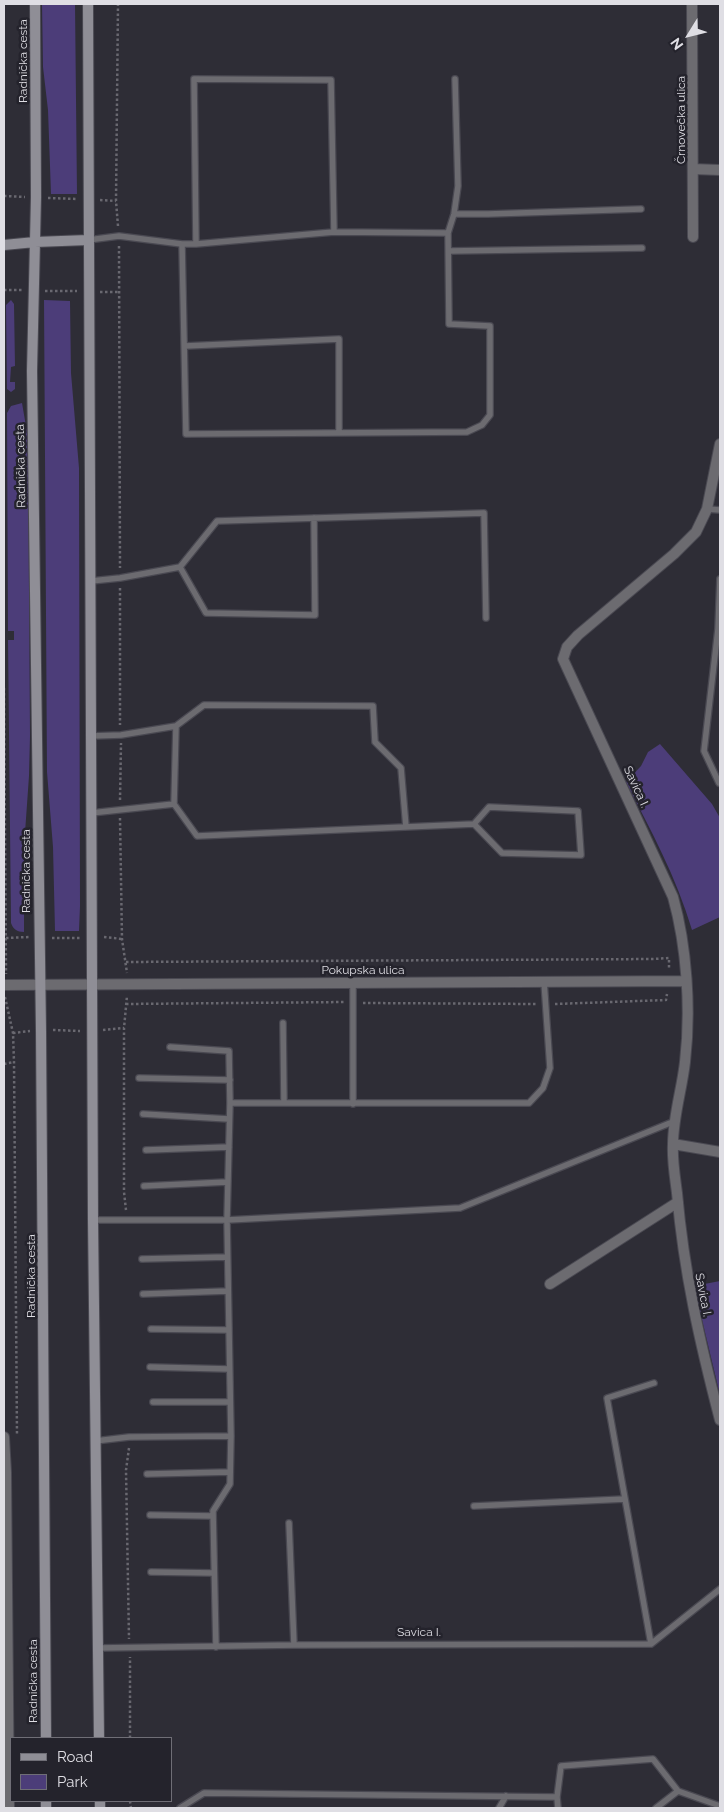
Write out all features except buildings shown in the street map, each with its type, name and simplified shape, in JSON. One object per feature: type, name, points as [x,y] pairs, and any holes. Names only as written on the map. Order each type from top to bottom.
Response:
[{"type":"main road","name":"Radnička cesta","points":[[35,4],[36,242],[32,371],[40,984],[46,1737]]},
{"type":"main road","points":[[88,4],[93,1220],[99,1737]]},
{"type":"main road","points":[[4,245],[88,240]]},
{"type":"street","name":"Črnovečka ulica","points":[[692,4],[692,237]]},
{"type":"street","points":[[693,170],[720,170]]},
{"type":"street","name":"Savica I.","points":[[720,444],[707,509],[696,532],[674,554],[578,635],[567,648],[563,659],[673,896],[684,944],[687,1024],[685,1061],[673,1144],[683,1258],[699,1338],[720,1420]]},
{"type":"street","name":"Pokupska ulica","points":[[4,985],[686,981]]},
{"type":"street","points":[[673,1144],[720,1152]]},
{"type":"street","points":[[550,1284],[678,1202]]},
{"type":"street","points":[[4,1437],[6,1472],[9,1808]]},
{"type":"lane","points":[[196,244],[194,79],[331,80],[334,232]]},
{"type":"lane","points":[[182,244],[186,434],[467,432],[482,425],[490,415],[490,326],[449,324],[448,232],[454,214],[458,186],[455,79]]},
{"type":"lane","points":[[454,214],[641,209]]},
{"type":"lane","points":[[88,240],[118,236],[196,244],[334,232],[448,232]]},
{"type":"lane","points":[[449,251],[642,248]]},
{"type":"lane","points":[[185,346],[339,339],[339,432]]},
{"type":"lane","points":[[707,509],[720,510]]},
{"type":"lane","points":[[91,581],[180,568],[217,521],[484,513],[486,618]]},
{"type":"lane","points":[[180,568],[206,613],[315,615],[314,518]]},
{"type":"lane","points":[[719,783],[704,752],[718,629],[720,579]]},
{"type":"lane","points":[[91,736],[121,735],[176,726],[204,705],[372,706],[375,742],[401,768],[406,827]]},
{"type":"lane","points":[[176,726],[174,804],[197,836],[474,824],[489,806],[578,811],[581,855],[502,853],[474,824]]},
{"type":"lane","points":[[91,813],[174,804]]},
{"type":"lane","points":[[230,1103],[529,1104],[543,1088],[550,1068],[544,981]]},
{"type":"lane","points":[[353,1104],[354,982]]},
{"type":"lane","points":[[283,1023],[284,1103]]},
{"type":"lane","points":[[170,1048],[229,1051],[230,1103],[227,1220],[231,1436],[230,1484],[213,1511],[216,1646]]},
{"type":"lane","points":[[139,1078],[230,1080]]},
{"type":"lane","points":[[143,1114],[229,1118]]},
{"type":"lane","points":[[93,1220],[227,1220],[460,1208],[675,1122]]},
{"type":"lane","points":[[146,1150],[229,1147]]},
{"type":"lane","points":[[144,1186],[228,1182]]},
{"type":"lane","points":[[142,1259],[228,1256]]},
{"type":"lane","points":[[143,1294],[228,1291]]},
{"type":"lane","points":[[151,1329],[228,1330]]},
{"type":"lane","points":[[150,1367],[229,1369]]},
{"type":"lane","points":[[654,1383],[607,1398],[651,1644],[720,1589]]},
{"type":"lane","points":[[153,1402],[230,1402]]},
{"type":"lane","points":[[95,1441],[129,1437],[231,1436]]},
{"type":"lane","points":[[147,1474],[230,1472]]},
{"type":"lane","points":[[474,1506],[625,1499]]},
{"type":"lane","points":[[150,1515],[213,1516]]},
{"type":"lane","points":[[289,1523],[294,1645]]},
{"type":"lane","points":[[151,1572],[214,1573]]},
{"type":"lane","name":"Savica I.","points":[[98,1648],[294,1645],[651,1644]]},
{"type":"lane","points":[[558,1808],[557,1797],[562,1766],[653,1759],[678,1791],[720,1806]]},
{"type":"lane","points":[[656,1808],[678,1791]]},
{"type":"lane","points":[[180,1808],[204,1793],[557,1797]]},
{"type":"lane","points":[[499,1808],[506,1796]]},
{"type":"path","points":[[118,4],[116,201],[118,224]]},
{"type":"path","points":[[4,196],[16,197]]},
{"type":"path","points":[[48,198],[74,199]]},
{"type":"path","points":[[102,200],[116,201]]},
{"type":"path","points":[[120,255],[118,292],[120,811],[122,939],[127,970]]},
{"type":"path","points":[[4,290],[27,290]]},
{"type":"path","points":[[43,291],[69,291]]},
{"type":"path","points":[[102,292],[118,292]]},
{"type":"path","points":[[4,688],[6,970]]},
{"type":"path","points":[[6,938],[24,937]]},
{"type":"path","points":[[106,937],[122,939]]},
{"type":"path","points":[[53,938],[79,938]]},
{"type":"path","points":[[126,962],[654,960],[669,958],[670,981],[666,1000],[545,1004],[354,1002],[126,1004]]},
{"type":"path","points":[[127,996],[124,1028],[124,1192],[127,1221]]},
{"type":"path","points":[[6,998],[13,1033],[14,1062],[17,1440]]},
{"type":"path","points":[[106,1030],[124,1028]]},
{"type":"path","points":[[50,1030],[76,1031]]},
{"type":"path","points":[[13,1033],[34,1031]]},
{"type":"path","points":[[4,1064],[14,1062]]},
{"type":"path","points":[[129,1437],[126,1470],[130,1737]]},
{"type":"green space","points":[[42,4],[75,4],[77,194],[51,194],[48,110],[43,67]]},
{"type":"green space","points":[[11,300],[14,304],[15,366],[11,367],[10,382],[15,382],[15,389],[11,392],[7,389],[6,305]]},
{"type":"green space","points":[[44,300],[70,301],[71,373],[79,468],[79,931],[55,931],[53,847],[47,772]]},
{"type":"green space","points":[[22,403],[28,438],[30,736],[24,847],[24,932],[16,930],[11,923],[8,640],[14,640],[14,631],[8,631],[7,413],[11,406]]},
{"type":"green space","points":[[660,744],[712,804],[720,818],[720,917],[692,930],[671,872],[626,782],[641,766],[648,752]]},
{"type":"green space","points":[[720,1281],[720,1395],[694,1286]]}]
